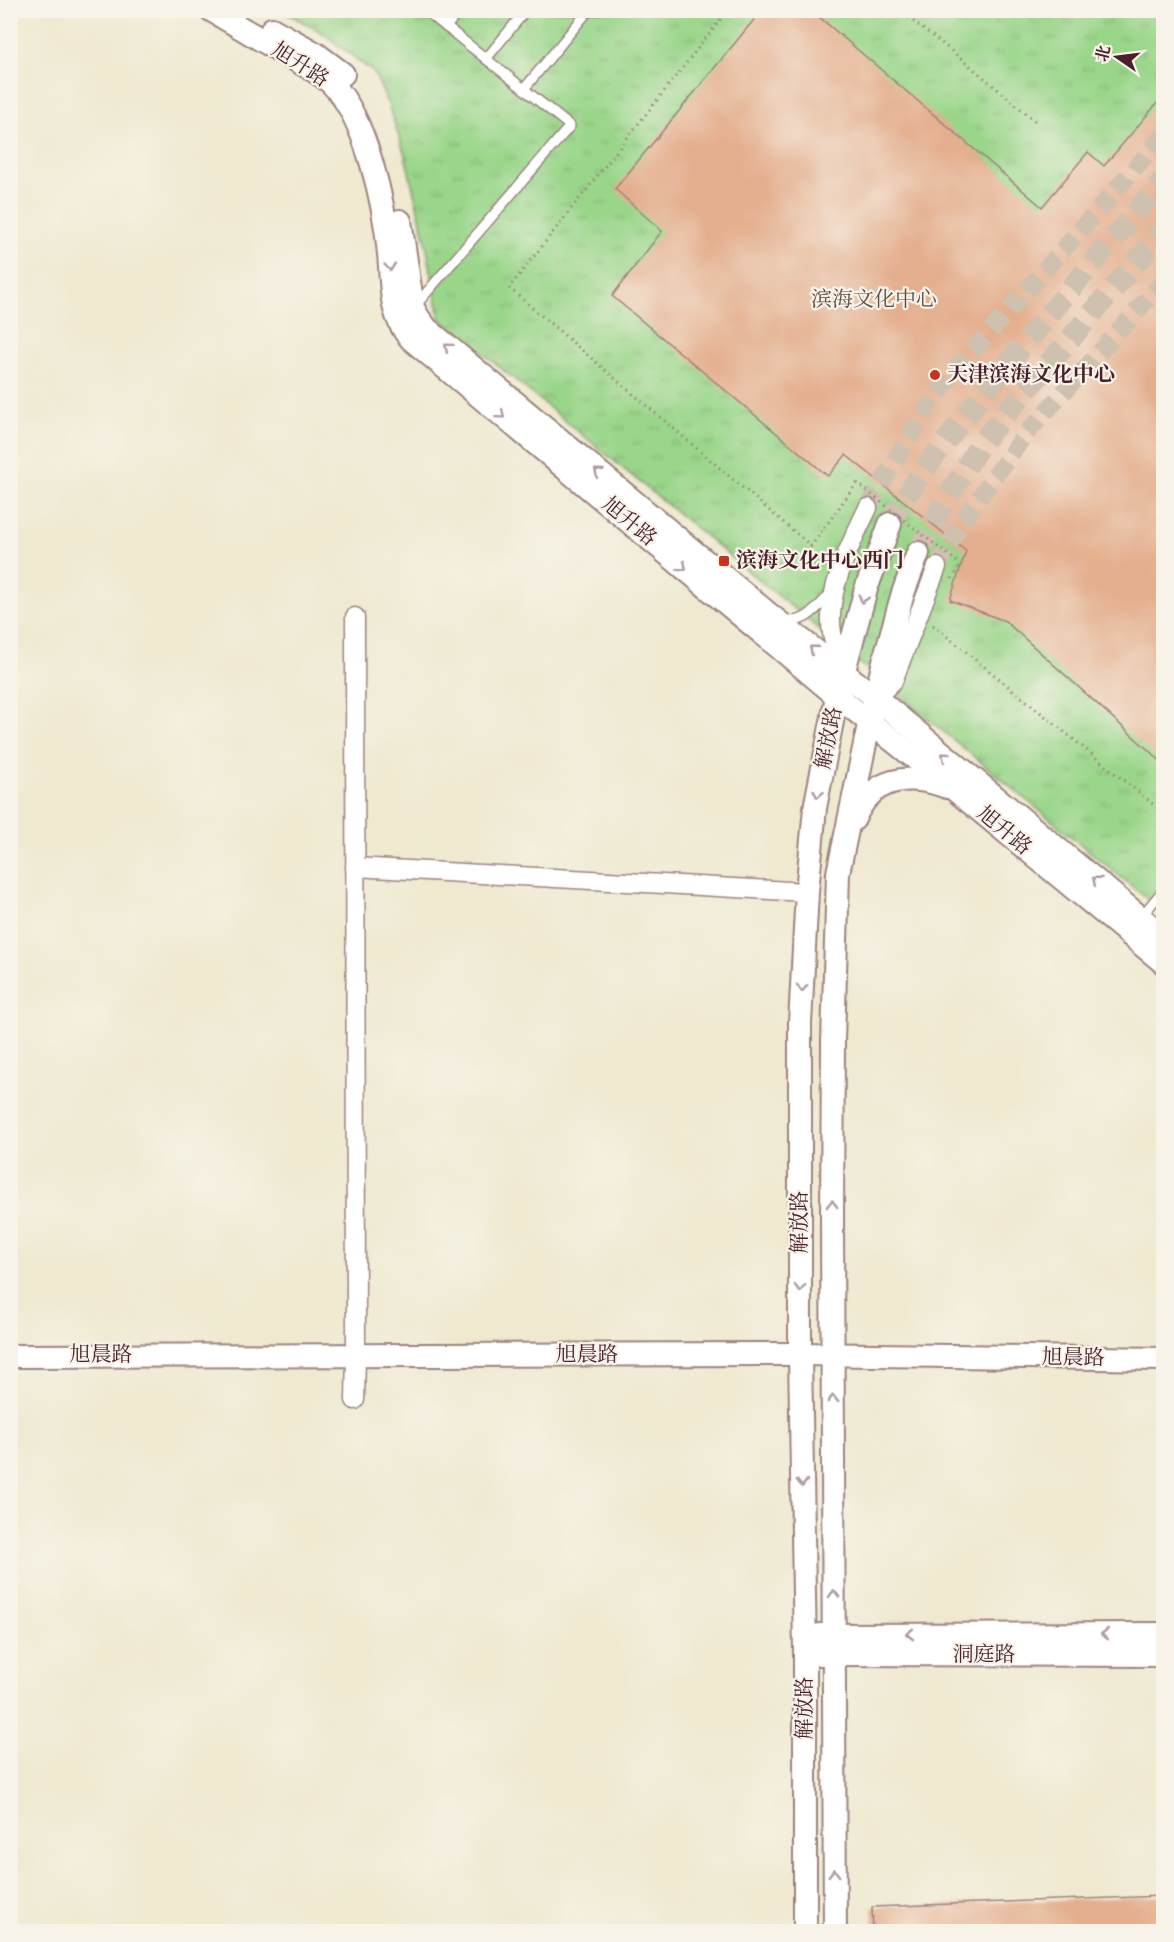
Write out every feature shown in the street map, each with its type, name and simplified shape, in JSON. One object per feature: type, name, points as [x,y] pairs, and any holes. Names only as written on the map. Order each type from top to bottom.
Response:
[{"type":"street","name":"旭升路","points":[[240,10],[315,53],[339,70],[360,97],[374,125],[392,185],[402,234],[406,315],[404,332],[837,696],[955,790],[1134,925],[1164,937]]},
{"type":"street","name":"旭升路","points":[[214,11],[315,71],[341,94],[361,132],[381,196],[387,224],[393,304],[406,315],[418,317],[427,329],[771,616],[876,698],[1134,925],[1163,962]]},
{"type":"street","points":[[843,673],[831,631],[835,588],[868,508]]},
{"type":"street","name":"解放路","points":[[805,1932],[805,1645],[800,1354],[800,1023],[807,892],[815,808],[837,696],[866,589],[890,524]]},
{"type":"street","name":"解放路","points":[[835,1932],[832,1218],[834,971],[838,873],[870,720],[897,615],[918,554]]},
{"type":"street","points":[[876,698],[893,681],[937,567]]},
{"type":"street","points":[[355,617],[355,1400]]},
{"type":"street","points":[[845,839],[860,806],[872,792],[893,781],[916,779],[931,781],[955,790]]},
{"type":"street","points":[[355,867],[807,892]]},
{"type":"street","name":"旭晨路","points":[[10,1356],[800,1354],[1164,1359]]},
{"type":"street","points":[[834,1644],[1164,1634]]},
{"type":"street","name":"洞庭路","points":[[805,1645],[834,1644],[1164,1655]]},
{"type":"lane","points":[[406,315],[570,126],[425,10]]},
{"type":"lane","points":[[446,27],[459,10]]},
{"type":"lane","points":[[486,59],[526,10]]},
{"type":"lane","points":[[524,89],[589,10]]},
{"type":"lane","points":[[771,616],[790,621],[801,620],[835,588]]},
{"type":"lane","points":[[1134,925],[1164,889]]},
{"type":"path","points":[[728,10],[509,288],[811,546],[857,483],[961,565],[950,584]]},
{"type":"path","points":[[900,10],[1035,121]]},
{"type":"path","points":[[927,620],[1164,813]]},
{"type":"green space","name":"滨海文化中心","points":[[283,11],[1163,11],[1163,912],[440,318],[425,238],[405,155],[388,104],[374,73],[323,33]]},
{"type":"building","name":"天津滨海文化中心","points":[[762,10],[811,10],[1042,207],[1088,152],[1104,166],[1164,95],[1164,764],[1005,621],[950,600],[966,551],[846,455],[828,476],[612,296],[662,231],[615,189]]},
{"type":"building","points":[[1164,1896],[1164,1932],[873,1932],[872,1907]]},
{"type":"tunnel","points":[[868,508],[932,401],[955,371],[1164,135]]},
{"type":"tunnel","points":[[890,524],[927,466],[955,430],[1164,180]]},
{"type":"tunnel","points":[[918,553],[943,505],[981,443],[1164,230]]},
{"type":"tunnel","points":[[937,567],[961,523],[1024,436],[1164,281]]},
{"type":"place","name":"天津滨海文化中心","points":[[935,375]]},
{"type":"place","name":"滨海文化中心西门","points":[[724,561]]}]
